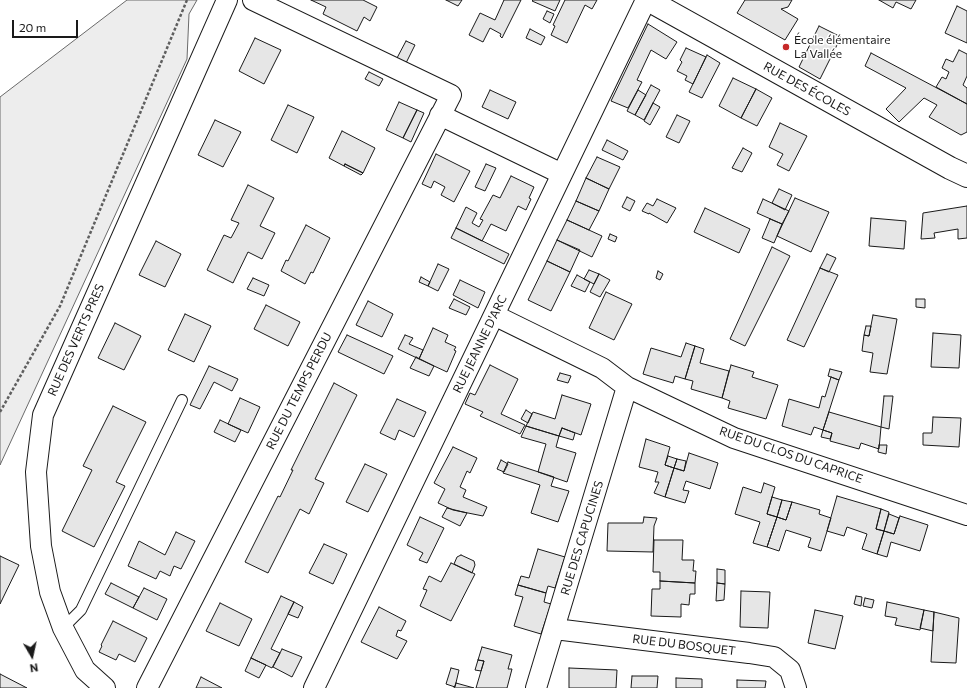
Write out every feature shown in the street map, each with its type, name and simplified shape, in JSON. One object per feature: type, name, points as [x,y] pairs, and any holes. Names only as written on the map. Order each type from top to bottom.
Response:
[{"type":"main road","name":"RUE DES ÉCOLES","points":[[647,0],[967,176]]},
{"type":"street","name":"RUE DES VERTS PRES","points":[[105,688],[85,670],[63,628],[50,592],[40,546],[36,472],[43,416],[227,0]]},
{"type":"street","name":"RUE DU TEMPS PERDU","points":[[147,688],[451,95],[253,0]]},
{"type":"street","name":"RUE JEANNE D'ARC","points":[[314,688],[647,0]]},
{"type":"street","points":[[440,115],[562,174]]},
{"type":"street","name":"RUE DU CLOS DU CAPRICE","points":[[494,315],[602,368],[627,387],[734,438],[967,515]]},
{"type":"street","name":"RUE DES CAPUCINES","points":[[536,688],[627,387]]},
{"type":"street","name":"RUE DU BOSQUET","points":[[555,629],[749,652],[774,658],[790,670],[796,688]]},
{"type":"lane","points":[[63,628],[81,610],[182,400]]},
{"type":"path","points":[[0,412],[60,306],[187,0]]},
{"type":"shaded area","points":[[127,0],[197,0],[189,14],[187,59],[0,465],[0,97]]},
{"type":"building","points":[[311,0],[363,0],[377,7],[370,21],[364,17],[357,31],[323,14],[326,7]]},
{"type":"building","points":[[446,0],[462,0],[458,6]]},
{"type":"building","points":[[504,0],[521,0],[502,38],[500,36],[501,34],[490,28],[483,42],[469,35],[480,13],[495,20]]},
{"type":"building","points":[[560,0],[555,11],[532,1]]},
{"type":"building","points":[[565,0],[597,0],[592,9],[585,5],[567,43],[551,35],[555,26],[553,25]]},
{"type":"building","points":[[745,0],[792,0],[788,7],[781,9],[798,19],[785,40],[737,13]]},
{"type":"building","points":[[879,0],[916,0],[911,9],[896,2],[893,8]]},
{"type":"building","points":[[957,6],[967,11],[967,43],[945,33]]},
{"type":"building","points":[[547,11],[554,14],[550,23],[543,19]]},
{"type":"building","points":[[648,24],[677,42],[666,59],[651,50],[637,80],[642,82],[628,108],[611,101]]},
{"type":"building","points":[[819,26],[841,37],[820,79],[799,67]]},
{"type":"building","points":[[530,29],[545,37],[541,45],[526,38]]},
{"type":"building","points":[[255,38],[281,50],[264,84],[239,71]]},
{"type":"building","points":[[406,41],[415,45],[406,63],[397,58]]},
{"type":"building","points":[[686,48],[706,57],[693,84],[685,80],[687,76],[677,71],[682,62],[680,60]]},
{"type":"building","points":[[959,50],[967,54],[967,76],[963,85],[967,88],[967,104],[936,87],[942,77],[946,79],[949,72],[942,68],[946,59],[953,62]]},
{"type":"building","points":[[871,53],[967,104],[967,132],[961,135],[929,117],[937,105],[924,98],[899,122],[886,109],[906,88],[865,66]]},
{"type":"building","points":[[707,55],[720,63],[702,98],[689,92]]},
{"type":"building","points":[[369,72],[383,79],[379,86],[365,79]]},
{"type":"building","points":[[733,78],[756,89],[741,118],[719,106]]},
{"type":"building","points":[[651,85],[660,90],[644,120],[635,115]]},
{"type":"building","points":[[756,89],[772,98],[757,126],[741,118]]},
{"type":"building","points":[[490,90],[516,102],[508,119],[482,107]]},
{"type":"building","points":[[638,90],[646,95],[635,115],[627,111]]},
{"type":"building","points":[[399,102],[417,110],[403,138],[386,130]]},
{"type":"building","points":[[653,103],[660,107],[650,125],[644,121]]},
{"type":"building","points":[[288,105],[314,117],[297,153],[271,140]]},
{"type":"building","points":[[417,110],[424,113],[411,142],[403,138]]},
{"type":"building","points":[[677,115],[690,121],[679,143],[666,137]]},
{"type":"building","points":[[215,120],[241,132],[223,167],[198,155]]},
{"type":"building","points":[[780,123],[807,136],[789,171],[777,165],[783,154],[769,147]]},
{"type":"building","points":[[342,131],[375,148],[363,173],[345,164],[344,166],[329,158]]},
{"type":"building","points":[[607,140],[628,151],[623,160],[602,150]]},
{"type":"building","points":[[743,148],[752,153],[742,172],[732,168]]},
{"type":"building","points":[[436,154],[470,171],[454,202],[441,195],[445,187],[434,181],[431,188],[422,184]]},
{"type":"building","points":[[597,157],[620,167],[609,189],[586,178]]},
{"type":"building","points":[[345,164],[363,173],[361,175],[344,166]]},
{"type":"building","points":[[486,164],[496,168],[485,191],[475,187]]},
{"type":"building","points":[[511,176],[534,187],[526,210],[518,206],[506,231],[491,224],[482,241],[456,228],[466,207],[477,213],[472,223],[479,227],[483,220],[480,219],[493,195],[500,198]]},
{"type":"building","points":[[586,178],[609,189],[599,211],[576,201]]},
{"type":"building","points":[[248,185],[274,198],[260,226],[275,233],[262,259],[248,252],[233,283],[207,270],[224,235],[231,238],[239,223],[231,220]]},
{"type":"building","points":[[779,189],[792,195],[785,210],[772,203]]},
{"type":"building","points":[[627,197],[635,201],[630,211],[622,207]]},
{"type":"building","points":[[795,198],[829,212],[811,252],[777,236]]},
{"type":"building","points":[[657,199],[676,208],[667,223],[649,213],[642,211],[647,203],[653,206]]},
{"type":"building","points":[[763,199],[789,211],[782,224],[757,213]]},
{"type":"building","points":[[576,201],[599,211],[589,230],[567,220]]},
{"type":"building","points":[[967,206],[967,238],[958,239],[958,229],[934,233],[935,238],[921,239],[923,213]]},
{"type":"building","points":[[705,208],[750,229],[739,253],[694,232]]},
{"type":"building","points":[[871,218],[906,221],[904,249],[869,246]]},
{"type":"building","points":[[770,219],[782,224],[774,243],[762,238]]},
{"type":"building","points":[[567,220],[602,236],[592,257],[557,240]]},
{"type":"building","points":[[306,225],[330,238],[313,273],[311,272],[305,284],[281,271],[286,260],[288,261]]},
{"type":"building","points":[[456,228],[509,254],[504,264],[451,238]]},
{"type":"building","points":[[610,234],[617,237],[615,242],[608,239]]},
{"type":"building","points":[[557,240],[580,250],[570,272],[547,261]]},
{"type":"building","points":[[156,241],[181,254],[165,287],[139,275]]},
{"type":"building","points":[[772,247],[790,256],[745,346],[730,339]]},
{"type":"building","points":[[827,254],[836,258],[829,272],[820,268]]},
{"type":"building","points":[[547,261],[570,272],[551,311],[528,300]]},
{"type":"building","points":[[438,264],[449,269],[438,291],[428,286]]},
{"type":"building","points":[[820,268],[838,275],[804,347],[787,340]]},
{"type":"building","points":[[589,270],[599,274],[594,284],[584,279]]},
{"type":"building","points":[[658,271],[663,274],[660,280],[656,278]]},
{"type":"building","points":[[599,274],[610,280],[600,297],[590,292]]},
{"type":"building","points":[[577,275],[590,282],[585,292],[571,286]]},
{"type":"building","points":[[421,277],[430,282],[428,286],[419,282]]},
{"type":"building","points":[[253,278],[269,285],[264,296],[247,289]]},
{"type":"building","points":[[460,280],[485,292],[478,308],[453,295]]},
{"type":"building","points":[[606,292],[632,304],[614,340],[589,328]]},
{"type":"building","points":[[454,299],[470,307],[466,315],[449,308]]},
{"type":"building","points":[[916,299],[925,299],[925,308],[916,307]]},
{"type":"building","points":[[368,301],[393,314],[382,337],[356,325]]},
{"type":"building","points":[[266,305],[300,322],[288,346],[254,329]]},
{"type":"building","points":[[185,314],[211,326],[194,362],[168,350]]},
{"type":"building","points":[[873,315],[897,319],[887,374],[870,372],[873,353],[862,351],[864,335],[869,336]]},
{"type":"building","points":[[115,323],[141,336],[124,370],[98,358]]},
{"type":"building","points":[[866,326],[871,326],[869,336],[864,335]]},
{"type":"building","points":[[433,328],[448,335],[445,342],[456,347],[454,350],[456,351],[447,372],[419,359]]},
{"type":"building","points":[[933,333],[961,335],[959,368],[931,367]]},
{"type":"building","points":[[347,335],[393,356],[384,374],[338,352]]},
{"type":"building","points":[[405,335],[413,338],[409,344],[423,350],[419,359],[398,349]]},
{"type":"building","points":[[686,343],[695,346],[685,379],[675,376],[673,383],[643,374],[651,348],[681,357]]},
{"type":"building","points":[[695,346],[704,349],[700,363],[729,371],[722,398],[691,389],[693,381],[685,379]]},
{"type":"building","points":[[416,357],[434,366],[429,376],[410,368]]},
{"type":"building","points":[[490,365],[518,379],[501,414],[525,425],[520,434],[480,416],[483,412],[465,404],[470,393],[475,395]]},
{"type":"building","points":[[731,365],[754,372],[752,377],[778,385],[766,419],[728,408],[730,401],[722,398]]},
{"type":"building","points":[[209,366],[238,379],[232,391],[214,382],[200,409],[190,405]]},
{"type":"building","points":[[830,369],[842,372],[839,380],[828,376]]},
{"type":"building","points":[[560,373],[571,376],[568,383],[557,380]]},
{"type":"building","points":[[831,377],[839,380],[823,430],[814,427],[811,435],[782,426],[789,399],[819,408],[822,396],[825,397]]},
{"type":"building","points":[[334,383],[357,395],[315,479],[324,483],[309,514],[300,509],[268,573],[245,562],[278,496],[280,497],[293,470],[291,470]]},
{"type":"building","points":[[562,395],[591,404],[581,435],[562,428],[559,436],[526,426],[533,412],[555,419]]},
{"type":"building","points":[[884,396],[893,396],[889,429],[881,427]]},
{"type":"building","points":[[240,398],[260,407],[248,433],[228,424]]},
{"type":"building","points":[[397,399],[426,412],[414,437],[399,430],[395,440],[380,433]]},
{"type":"building","points":[[113,406],[146,422],[116,482],[125,486],[94,547],[62,531],[92,470],[83,466]]},
{"type":"building","points":[[526,410],[532,414],[528,423],[521,419]]},
{"type":"building","points":[[829,412],[881,427],[879,449],[861,443],[859,449],[830,441],[832,433],[823,430]]},
{"type":"building","points":[[933,417],[961,418],[959,447],[923,445],[923,433],[932,433]]},
{"type":"building","points":[[220,420],[241,430],[235,442],[214,432]]},
{"type":"building","points":[[526,426],[559,436],[556,447],[576,453],[567,482],[538,472],[546,444],[521,437]]},
{"type":"building","points":[[562,428],[575,433],[573,440],[559,436]]},
{"type":"building","points":[[823,430],[832,433],[830,439],[821,437]]},
{"type":"building","points":[[646,439],[670,447],[665,465],[674,468],[665,497],[654,493],[659,482],[655,482],[658,472],[639,467]]},
{"type":"building","points":[[879,445],[887,445],[886,454],[878,452]]},
{"type":"building","points":[[453,447],[477,458],[470,473],[467,471],[460,487],[466,490],[463,497],[487,507],[483,516],[453,510],[438,503],[445,489],[434,483]]},
{"type":"building","points":[[689,453],[718,463],[710,489],[686,481],[683,490],[689,491],[685,503],[665,497],[674,468],[684,471]]},
{"type":"building","points":[[668,456],[677,459],[674,468],[665,465]]},
{"type":"building","points":[[677,459],[686,461],[684,471],[674,468]]},
{"type":"building","points":[[501,460],[508,464],[504,472],[497,469]]},
{"type":"building","points":[[508,462],[554,477],[551,486],[569,491],[558,522],[531,513],[540,485],[503,473]]},
{"type":"building","points":[[365,464],[387,474],[368,512],[346,502]]},
{"type":"building","points":[[764,483],[775,487],[767,514],[777,517],[767,547],[753,543],[760,522],[735,514],[743,487],[761,493]]},
{"type":"building","points":[[837,496],[881,509],[876,529],[884,531],[877,554],[862,549],[867,534],[847,527],[844,536],[827,531]]},
{"type":"building","points":[[772,497],[782,500],[777,517],[767,514]]},
{"type":"building","points":[[782,500],[792,502],[786,520],[777,517]]},
{"type":"building","points":[[792,502],[820,510],[819,514],[831,518],[821,551],[808,547],[811,538],[786,530],[779,551],[767,547],[777,517],[786,520]]},
{"type":"building","points":[[447,508],[467,513],[460,526],[442,517]]},
{"type":"building","points":[[881,509],[889,512],[884,531],[876,529]]},
{"type":"building","points":[[889,514],[899,518],[894,534],[884,531]]},
{"type":"building","points":[[900,516],[928,525],[920,551],[891,542],[887,557],[877,554],[884,531],[894,534]]},
{"type":"building","points":[[420,517],[444,528],[427,563],[419,560],[423,553],[407,545]]},
{"type":"building","points":[[644,517],[657,518],[654,526],[653,552],[607,551],[608,523],[643,523]]},
{"type":"building","points":[[176,532],[195,541],[181,569],[174,566],[170,576],[160,571],[156,579],[128,566],[139,541],[165,555]]},
{"type":"building","points":[[654,540],[683,540],[682,560],[694,560],[693,571],[696,571],[695,583],[660,581],[660,572],[653,572]]},
{"type":"building","points":[[324,544],[347,554],[333,584],[309,573]]},
{"type":"building","points":[[538,549],[565,557],[555,588],[548,586],[546,593],[518,585],[521,576],[529,578]]},
{"type":"building","points":[[461,555],[474,561],[475,565],[472,573],[454,564],[457,557]]},
{"type":"building","points":[[0,556],[19,565],[0,604]]},
{"type":"building","points":[[451,563],[475,574],[451,621],[420,606],[427,590],[423,589],[429,576],[441,582]]},
{"type":"building","points":[[717,569],[725,570],[725,584],[717,583]]},
{"type":"building","points":[[660,581],[695,583],[695,594],[690,594],[689,605],[681,604],[681,617],[651,616],[652,589],[660,589]]},
{"type":"building","points":[[111,583],[139,597],[133,608],[105,594]]},
{"type":"building","points":[[717,583],[725,584],[724,600],[716,601]]},
{"type":"building","points":[[518,585],[546,593],[544,602],[551,604],[541,634],[514,626],[523,597],[515,595]]},
{"type":"building","points":[[144,588],[167,599],[157,620],[133,608]]},
{"type":"building","points":[[741,591],[770,592],[768,628],[740,627]]},
{"type":"building","points":[[281,596],[294,602],[271,649],[280,653],[272,668],[251,658]]},
{"type":"building","points":[[856,596],[862,597],[861,606],[854,604]]},
{"type":"building","points":[[865,598],[874,600],[872,608],[863,606]]},
{"type":"building","points":[[294,602],[303,607],[298,618],[288,614]]},
{"type":"building","points":[[887,602],[924,610],[920,630],[895,625],[897,618],[885,616]]},
{"type":"building","points":[[220,603],[252,619],[239,646],[206,631]]},
{"type":"building","points":[[379,607],[406,621],[401,631],[398,630],[396,636],[407,641],[397,659],[361,642]]},
{"type":"building","points":[[815,610],[843,616],[835,649],[808,643]]},
{"type":"building","points":[[924,610],[934,612],[933,631],[920,628]]},
{"type":"building","points":[[934,612],[959,618],[956,663],[931,662]]},
{"type":"building","points":[[113,621],[147,638],[135,662],[119,654],[116,660],[99,652]]},
{"type":"building","points":[[482,647],[512,655],[508,669],[512,669],[507,688],[476,688],[484,661],[478,660]]},
{"type":"building","points":[[282,649],[302,657],[292,677],[273,667]]},
{"type":"building","points":[[251,658],[266,665],[259,678],[245,671]]},
{"type":"building","points":[[478,660],[484,661],[481,671],[475,670]]},
{"type":"building","points":[[451,668],[459,670],[455,687],[446,684]]},
{"type":"building","points":[[569,668],[617,670],[616,688],[569,688]]},
{"type":"building","points":[[0,674],[27,688],[0,688]]},
{"type":"building","points":[[632,676],[658,676],[657,688],[631,688]]},
{"type":"building","points":[[201,677],[222,688],[196,688]]},
{"type":"building","points":[[676,678],[702,679],[702,688],[676,688]]},
{"type":"building","points":[[737,680],[766,681],[765,688],[737,688]]},
{"type":"building","points":[[456,683],[474,688],[454,688]]},
{"type":"place","name":"École élémentaire La Vallée","points":[[786,47]]}]
